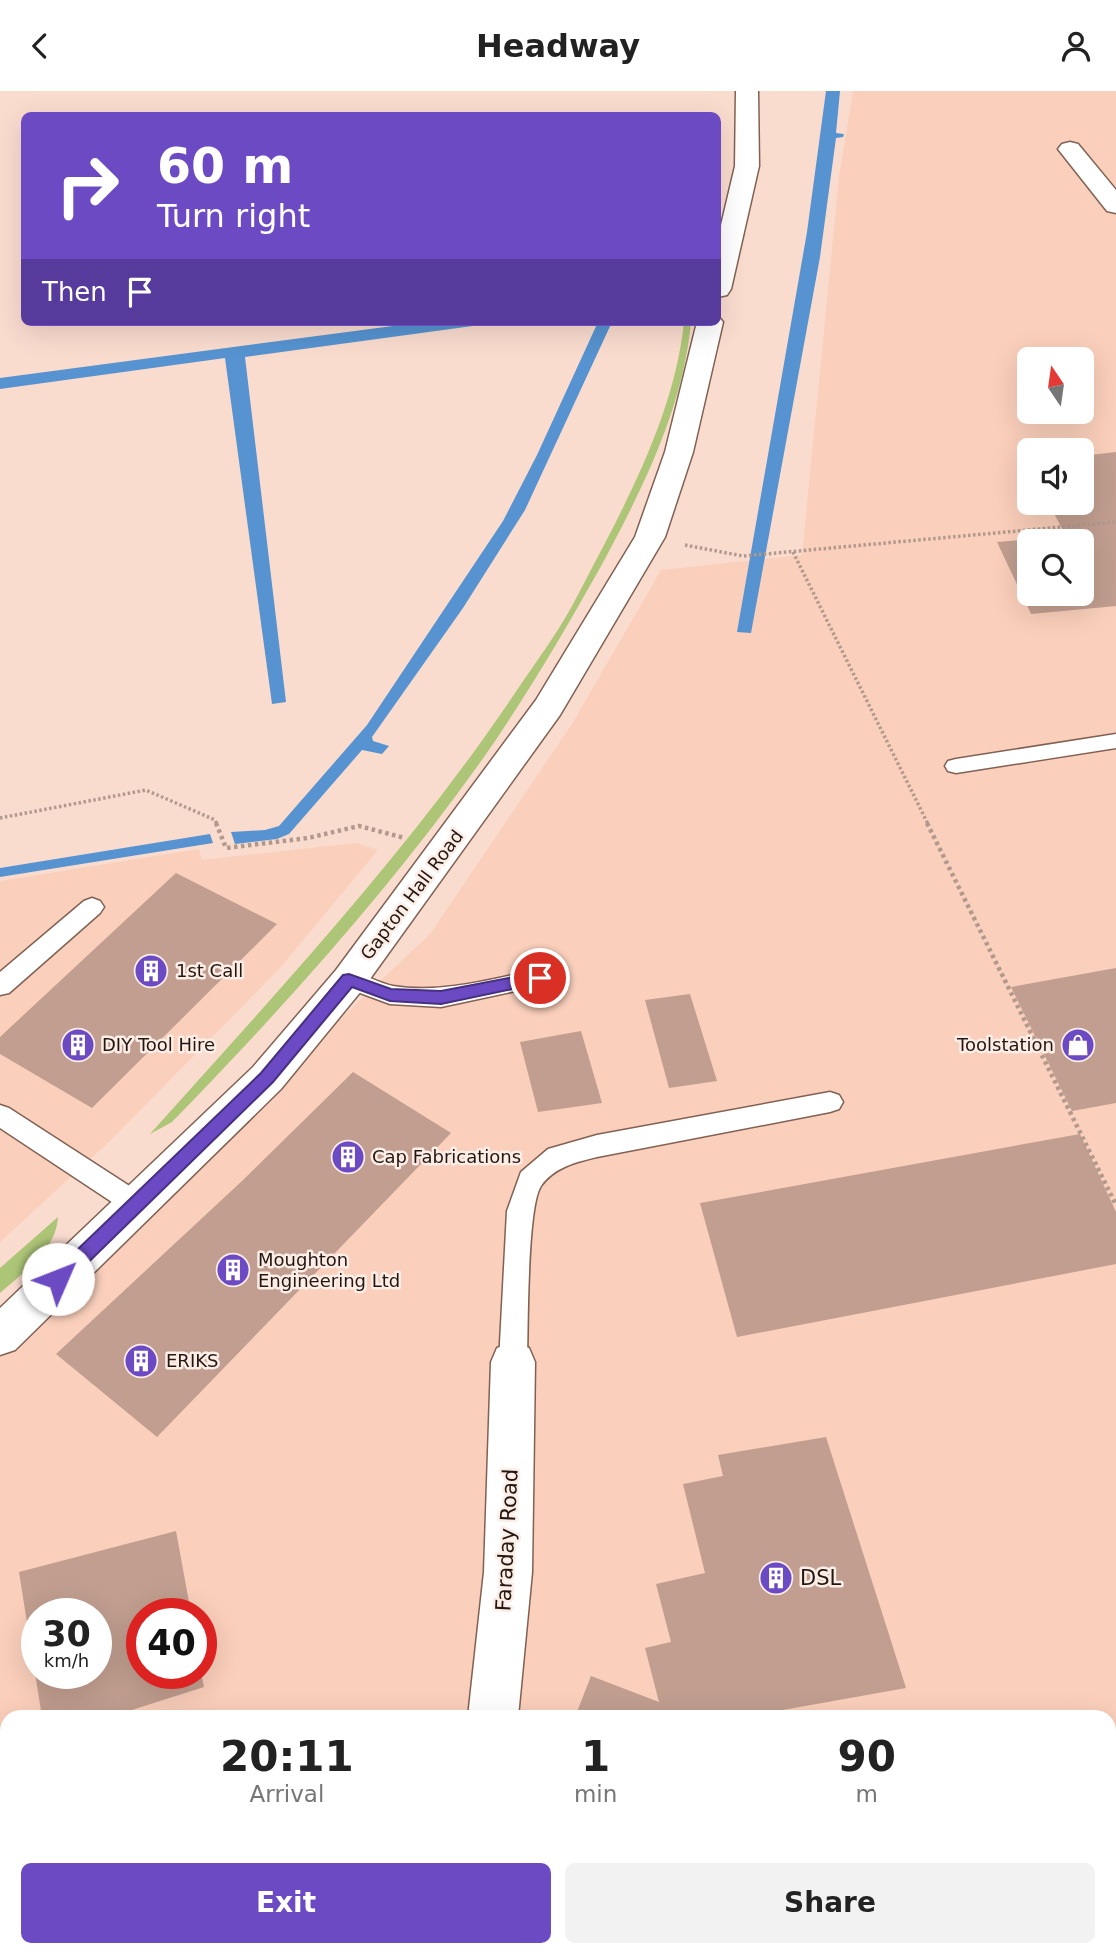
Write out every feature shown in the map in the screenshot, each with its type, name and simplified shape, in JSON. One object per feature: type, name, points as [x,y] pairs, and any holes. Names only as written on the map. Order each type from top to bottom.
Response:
[{"type":"street","points":[[721,276],[747,166],[747,91]]},
{"type":"street","points":[[1070,149],[1113,197]]},
{"type":"street","name":"Gapton Hall Road","points":[[0,1336],[267,1078],[349,980],[548,708],[650,537],[679,452],[709,326]]},
{"type":"street","name":"Faraday Road","points":[[494,1710],[508,1572],[513,1362]]},
{"type":"lane","points":[[956,767],[1116,741]]},
{"type":"lane","points":[[0,986],[92,907]]},
{"type":"lane","points":[[349,980],[390,995],[441,997],[540,978]]},
{"type":"lane","points":[[513,1362],[520,1211],[530,1180],[557,1157],[597,1146],[830,1102]]},
{"type":"lane","points":[[0,1115],[136,1204]]},
{"type":"path","points":[[650,537],[743,556],[1116,522]]},
{"type":"path","points":[[793,552],[1116,1205]]},
{"type":"path","points":[[0,818],[146,790],[215,820],[226,848],[308,838],[359,826],[447,849]]},
{"type":"shaded area","points":[[853,91],[1116,91],[1116,1710],[0,1710],[0,1340],[430,934],[572,724],[661,570],[802,555],[839,177]]},
{"type":"shaded area","points":[[356,843],[378,850],[280,968],[111,1140],[0,1242],[0,881],[199,849],[202,860]]},
{"type":"green space","points":[[683,326],[690,326],[670,418],[645,480],[559,640],[484,757],[412,853],[335,945],[255,1035],[172,1122],[150,1134],[388,863],[476,749],[553,638],[580,591],[643,465],[665,409]]},
{"type":"green space","points":[[58,1217],[56,1229],[45,1250],[0,1293],[0,1268]]},
{"type":"water","points":[[826,91],[840,91],[836,133],[844,134],[843,137],[836,138],[820,257],[751,633],[737,632],[807,232]]},
{"type":"water","points":[[393,326],[473,326],[245,357],[286,702],[272,704],[225,358],[0,389],[0,378]]},
{"type":"water","points":[[596,326],[610,326],[525,510],[463,608],[372,737],[373,741],[389,746],[382,754],[362,750],[289,834],[277,839],[235,844],[231,832],[265,830],[279,826],[367,725],[503,521],[537,455]]},
{"type":"water","points":[[210,834],[213,843],[0,877],[0,868]]},
{"type":"building","points":[[1116,452],[1116,606],[1031,614],[1027,606],[1094,606],[1094,529],[1062,529],[1055,515],[1094,515],[1094,455]]},
{"type":"building","points":[[1017,540],[1017,584],[997,542]]},
{"type":"building","points":[[176,873],[277,924],[92,1108],[0,1054],[0,1037]]},
{"type":"building","name":"Toolstation","points":[[1116,968],[1116,1103],[1072,1111],[1011,987]]},
{"type":"building","points":[[690,994],[717,1081],[669,1088],[645,1000]]},
{"type":"building","points":[[581,1031],[602,1103],[538,1112],[520,1042]]},
{"type":"building","points":[[353,1072],[451,1133],[157,1437],[56,1354],[242,1181]]},
{"type":"building","points":[[1080,1134],[1116,1212],[1116,1264],[737,1337],[700,1203]]},
{"type":"building","name":"DSL","points":[[826,1437],[906,1688],[783,1710],[578,1710],[591,1676],[659,1702],[645,1648],[671,1642],[656,1584],[705,1573],[683,1484],[723,1476],[718,1455]]},
{"type":"building","points":[[176,1531],[188,1598],[126,1598],[126,1689],[198,1689],[132,1710],[41,1710],[38,1689],[112,1689],[112,1598],[23,1598],[19,1572]]},
{"type":"place","name":"1st Call","points":[[151,971]]},
{"type":"place","name":"DIY Tool Hire","points":[[78,1045]]},
{"type":"place","name":"Toolstation","points":[[1078,1045]]},
{"type":"place","name":"Cap Fabrications","points":[[348,1157]]},
{"type":"place","name":"Moughton Engineering Ltd","points":[[233,1270]]},
{"type":"place","name":"ERIKS","points":[[141,1361]]},
{"type":"place","name":"DSL","points":[[776,1578]]},
{"type":"route","points":[[58,1279],[267,1078],[349,980],[390,995],[441,997],[540,978]]}]
